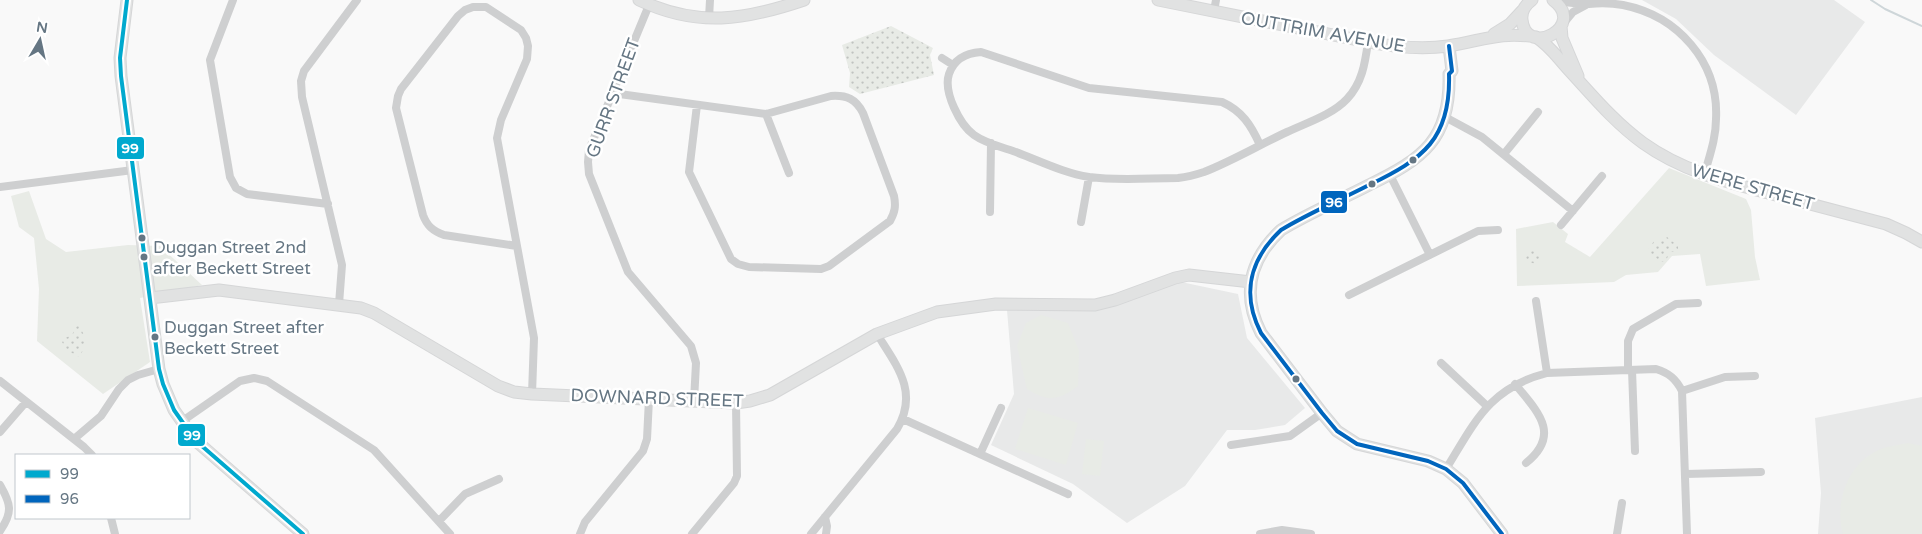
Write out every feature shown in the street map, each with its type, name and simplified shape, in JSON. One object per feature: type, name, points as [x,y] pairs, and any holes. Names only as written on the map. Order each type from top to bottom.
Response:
[{"type":"street","points":[[127,0],[120,58],[160,369],[168,397],[181,422],[203,449],[303,534]]},
{"type":"street","points":[[233,0],[210,60],[230,177],[236,188],[247,194],[328,204]]},
{"type":"street","points":[[339,304],[342,265],[302,97],[301,81],[309,61],[357,0]]},
{"type":"street","points":[[709,18],[710,0]]},
{"type":"street","points":[[644,2],[678,14],[709,18],[744,17],[768,12],[804,0]]},
{"type":"street","name":"OUTTRIM AVENUE","points":[[1158,0],[1215,6],[1368,42],[1402,48],[1446,46],[1501,34],[1536,37]]},
{"type":"street","points":[[1553,0],[1588,4],[1612,4],[1649,12],[1679,31],[1693,46],[1704,62],[1715,96],[1715,132],[1704,176]]},
{"type":"street","name":"WERE STREET","points":[[1553,0],[1562,12],[1562,38],[1580,81]]},
{"type":"street","name":"GURR STREET","points":[[644,2],[612,93],[589,150],[589,174],[628,272],[691,346],[696,363],[694,401]]},
{"type":"street","name":"OUTTRIM AVENUE","points":[[1488,36],[1510,24],[1527,3]]},
{"type":"street","name":"WERE STREET","points":[[1527,3],[1523,24],[1528,32],[1550,47],[1601,106],[1621,126],[1643,143],[1678,164],[1704,176],[1886,224],[1922,242]]},
{"type":"street","points":[[1536,37],[1549,37],[1556,32],[1573,12],[1588,4]]},
{"type":"street","points":[[517,246],[444,235],[429,227],[422,215],[397,111],[396,100],[401,89],[458,16],[465,10],[473,7],[486,7],[521,30],[528,46],[527,59],[501,120],[497,138],[517,246],[534,338],[532,394]]},
{"type":"street","points":[[1260,145],[1246,119],[1233,107],[1222,102],[1089,88],[981,52],[964,56],[954,65],[949,74],[948,90],[959,118],[974,136],[1069,172],[1089,177],[1169,178],[1191,176],[1260,145],[1330,112],[1347,100],[1356,89],[1362,76],[1368,42]]},
{"type":"street","points":[[1446,46],[1452,71],[1450,74],[1449,98],[1445,117],[1438,132],[1424,152],[1411,163],[1390,175],[1294,222],[1270,240],[1254,267],[1251,282],[1252,310],[1261,333],[1337,431],[1357,444],[1428,461],[1446,469],[1463,483],[1502,534]]},
{"type":"street","points":[[942,58],[954,65]]},
{"type":"street","points":[[612,93],[766,114],[840,95],[853,99],[864,113],[894,196],[894,213],[890,221],[829,266],[817,269],[749,267],[738,264],[731,259],[689,172],[697,105]]},
{"type":"street","points":[[1504,154],[1538,112]]},
{"type":"street","points":[[766,114],[789,173]]},
{"type":"street","points":[[1445,117],[1473,131],[1573,211]]},
{"type":"street","points":[[990,143],[990,212]]},
{"type":"street","points":[[0,187],[133,170]]},
{"type":"street","points":[[1390,175],[1430,255]]},
{"type":"street","points":[[1561,225],[1602,176]]},
{"type":"street","points":[[1081,222],[1089,177]]},
{"type":"street","points":[[1349,295],[1478,231],[1498,230]]},
{"type":"street","name":"DOWNARD STREET","points":[[150,298],[219,290],[361,308],[374,313],[498,386],[514,392],[736,403],[750,402],[770,395],[877,334],[920,317],[970,306],[1010,303],[1095,305],[1189,275],[1251,282]]},
{"type":"street","points":[[1536,301],[1547,373]]},
{"type":"street","points":[[1635,451],[1628,341],[1633,329],[1676,304],[1698,303]]},
{"type":"street","points":[[811,534],[903,419],[907,402],[906,385],[877,334]]},
{"type":"street","points":[[1441,363],[1487,406]]},
{"type":"street","points":[[74,439],[101,416],[119,389],[128,380],[160,369]]},
{"type":"street","points":[[1446,469],[1474,422],[1487,406],[1515,384],[1547,373],[1656,369],[1666,372],[1677,382],[1682,391],[1687,534]]},
{"type":"street","points":[[1682,391],[1725,377],[1756,376]]},
{"type":"street","points":[[181,422],[240,381],[254,378],[268,380],[374,450],[450,534]]},
{"type":"street","points":[[0,381],[91,454]]},
{"type":"street","points":[[1515,384],[1538,413],[1544,427],[1545,437],[1542,447],[1526,463]]},
{"type":"street","points":[[580,534],[585,522],[643,451],[647,439],[649,399]]},
{"type":"street","points":[[0,432],[26,402]]},
{"type":"street","points":[[692,534],[734,483],[737,476],[736,403]]},
{"type":"street","points":[[980,454],[1001,408]]},
{"type":"street","points":[[1231,445],[1290,436],[1322,414]]},
{"type":"street","points":[[903,419],[1068,494]]},
{"type":"street","points":[[1686,474],[1761,472]]},
{"type":"street","points":[[439,522],[465,494],[499,479]]},
{"type":"street","points":[[0,485],[8,498],[10,507],[7,520],[0,531]]},
{"type":"street","points":[[1617,534],[1622,503]]},
{"type":"street","points":[[825,517],[826,534]]},
{"type":"street","points":[[111,519],[115,534]]},
{"type":"street","points":[[1260,534],[1272,530],[1310,534]]},
{"type":"shaded area","points":[[1642,0],[1834,0],[1865,22],[1796,115],[1714,55],[1676,19]]},
{"type":"shaded area","points":[[891,26],[933,48],[930,55],[934,75],[860,94],[849,87],[850,73],[842,45]]},
{"type":"shaded area","points":[[1669,168],[1746,199],[1751,210],[1755,257],[1760,280],[1706,286],[1700,254],[1672,256],[1658,272],[1626,275],[1614,282],[1517,286],[1516,229],[1553,222],[1568,234],[1565,242],[1590,257]]},
{"type":"shaded area","points":[[29,191],[46,239],[66,252],[128,245],[160,246],[202,285],[140,298],[150,362],[103,394],[37,341],[39,289],[34,238],[19,227],[11,196]]},
{"type":"shaded area","points":[[1667,237],[1678,246],[1678,250],[1671,252],[1665,261],[1662,262],[1649,253],[1648,250],[1654,241],[1660,242]]},
{"type":"shaded area","points":[[1532,249],[1542,256],[1538,265],[1527,261],[1526,258]]},
{"type":"shaded area","points":[[1181,282],[1238,294],[1247,338],[1305,408],[1285,425],[1255,430],[1227,430],[1185,486],[1127,523],[1073,484],[991,445],[1014,394],[1007,310],[1099,307]]},
{"type":"shaded area","points":[[1041,315],[1068,323],[1079,351],[1078,386],[1059,397],[1047,398],[1027,389],[1017,346],[1026,323]]},
{"type":"shaded area","points":[[79,325],[87,344],[79,357],[67,350],[62,342],[65,338],[72,335]]},
{"type":"shaded area","points":[[1922,397],[1922,534],[1818,534],[1821,493],[1815,418]]},
{"type":"shaded area","points":[[1028,408],[1078,423],[1066,465],[1015,449]]},
{"type":"shaded area","points":[[1086,439],[1104,441],[1100,476],[1082,474]]},
{"type":"shaded area","points":[[1908,443],[1922,446],[1922,534],[1843,534],[1841,522],[1842,496],[1852,473],[1860,463],[1881,449]]},
{"type":"waterway","points":[[1871,0],[1885,9],[1922,26]]},
{"type":"transit line","name":"99","points":[[127,0],[120,58],[121,76],[159,369],[163,384],[174,410],[195,440],[303,534]]},
{"type":"transit line","name":"96","points":[[1449,46],[1452,71],[1449,74],[1445,115],[1439,131],[1430,144],[1419,156],[1405,166],[1281,230],[1270,241],[1256,265],[1250,291],[1251,305],[1261,333],[1337,431],[1357,444],[1428,461],[1446,469],[1463,483],[1502,534]]},
{"type":"place","name":"Duggan Street 2nd after Beckett Street","points":[[144,257]]},
{"type":"place","name":"Duggan Street after Beckett Street","points":[[155,337]]}]
